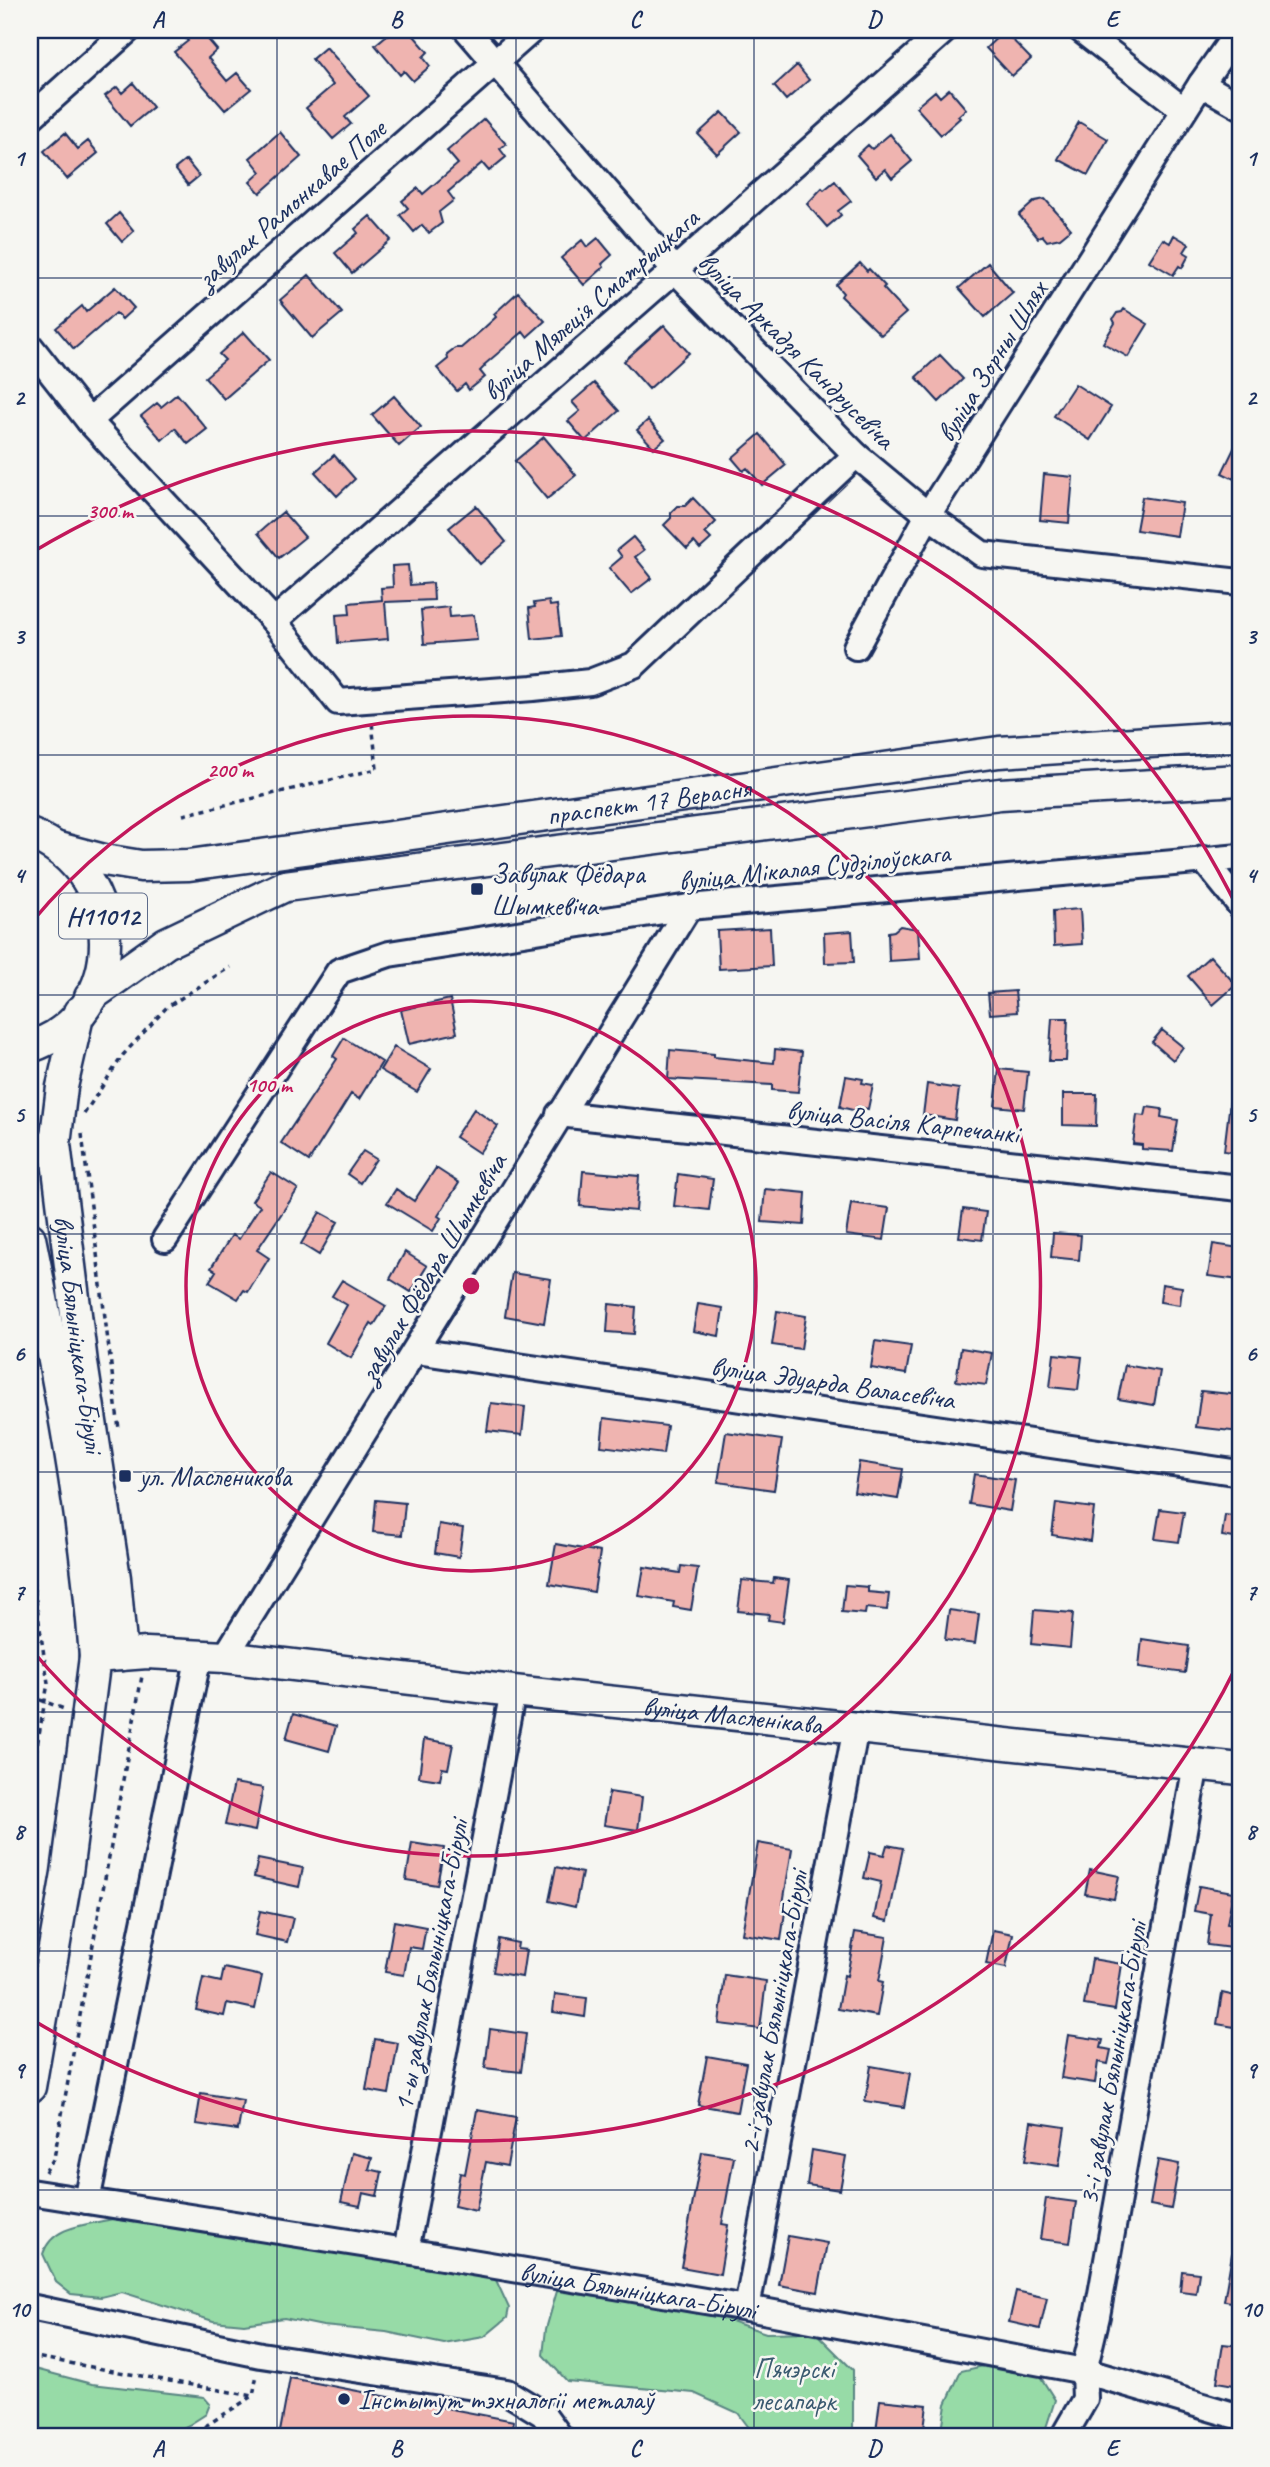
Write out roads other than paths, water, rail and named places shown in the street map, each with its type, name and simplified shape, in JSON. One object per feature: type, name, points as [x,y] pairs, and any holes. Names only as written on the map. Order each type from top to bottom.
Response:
[{"type":"main road","name":"праспект 17 Верасня","points":[[40,835],[104,860],[141,866],[188,865],[999,752],[1240,736]]},
{"type":"main road","name":"праспект 17 Верасня","points":[[85,1005],[166,943],[285,886],[1000,794],[1240,780]]},
{"type":"main road","name":"Н11012","points":[[30,1046],[51,1037],[85,1005],[104,962],[105,925],[101,907],[84,874],[40,835]]},
{"type":"main road","name":"вуліца Бялыніцкага-Бірулі","points":[[30,2087],[67,1873],[88,1719],[108,1656],[115,1578],[82,1363],[55,1144],[62,1087],[85,1005]]},
{"type":"main road","name":"вуліца Бялыніцкага-Бірулі","points":[[30,1238],[59,1383],[89,1581],[108,1656]]},
{"type":"main road","points":[[108,1656],[212,1656]]},
{"type":"main road","name":"вуліца Масленікава","points":[[212,1656],[1240,1769]]},
{"type":"street","points":[[30,118],[128,30]]},
{"type":"street","name":"вуліца Аркадзя Кандрусевіча","points":[[467,30],[675,270],[856,455],[928,515]]},
{"type":"street","name":"завулак Рамонкавае Поле","points":[[89,421],[531,30]]},
{"type":"street","name":"вуліца Мялеція Сматрыцкага","points":[[274,621],[944,30]]},
{"type":"street","points":[[1081,30],[1184,110]]},
{"type":"street","name":"вуліца Зорны Шлях","points":[[856,648],[928,515],[1201,83],[1239,30]]},
{"type":"street","points":[[1201,83],[1240,106]]},
{"type":"street","points":[[30,346],[89,421],[274,621],[338,702],[590,682],[634,665],[856,455]]},
{"type":"street","points":[[928,515],[982,554],[1240,582]]},
{"type":"street","name":"вуліца Мікалая Судзілоўскага","points":[[165,1238],[339,971],[389,954],[689,907],[1203,859],[1240,858]]},
{"type":"street","points":[[1203,859],[1240,905]]},
{"type":"street","name":"завулак Фёдара Шымкевіча","points":[[212,1656],[416,1351],[559,1114],[689,907]]},
{"type":"street","name":"вуліца Васіля Карпечанкі","points":[[559,1114],[1240,1188]]},
{"type":"street","name":"вуліца Эдуарда Валасевіча","points":[[416,1351],[1240,1473]]},
{"type":"street","points":[[87,2201],[212,1656]]},
{"type":"street","name":"1-ы завулак Бялыніцкага-Бірулі","points":[[406,2251],[513,1691]]},
{"type":"street","name":"2-і завулак Бялыніцкага-Бірулі","points":[[747,2308],[856,1727]]},
{"type":"street","name":"3-і завулак Бялыніцкага-Бірулі","points":[[1063,2437],[1085,2399],[1084,2371],[1097,2316],[1196,1764]]},
{"type":"street","name":"вуліца Бялыніцкага-Бірулі","points":[[30,2192],[747,2308],[1084,2371],[1240,2417]]},
{"type":"street","points":[[30,2307],[261,2355],[507,2392],[543,2414],[560,2437]]},
{"type":"place","name":"Завулак Фёдара Шымкевіча","points":[[477,889]]},
{"type":"place","name":"ул. Масленикова","points":[[125,1476]]},
{"type":"place","name":"Інстытут тэхналогіі металаў","points":[[344,2399]]},
{"type":"park label","name":"Пячэрскі лесапарк","points":[[794,2384]]}]
